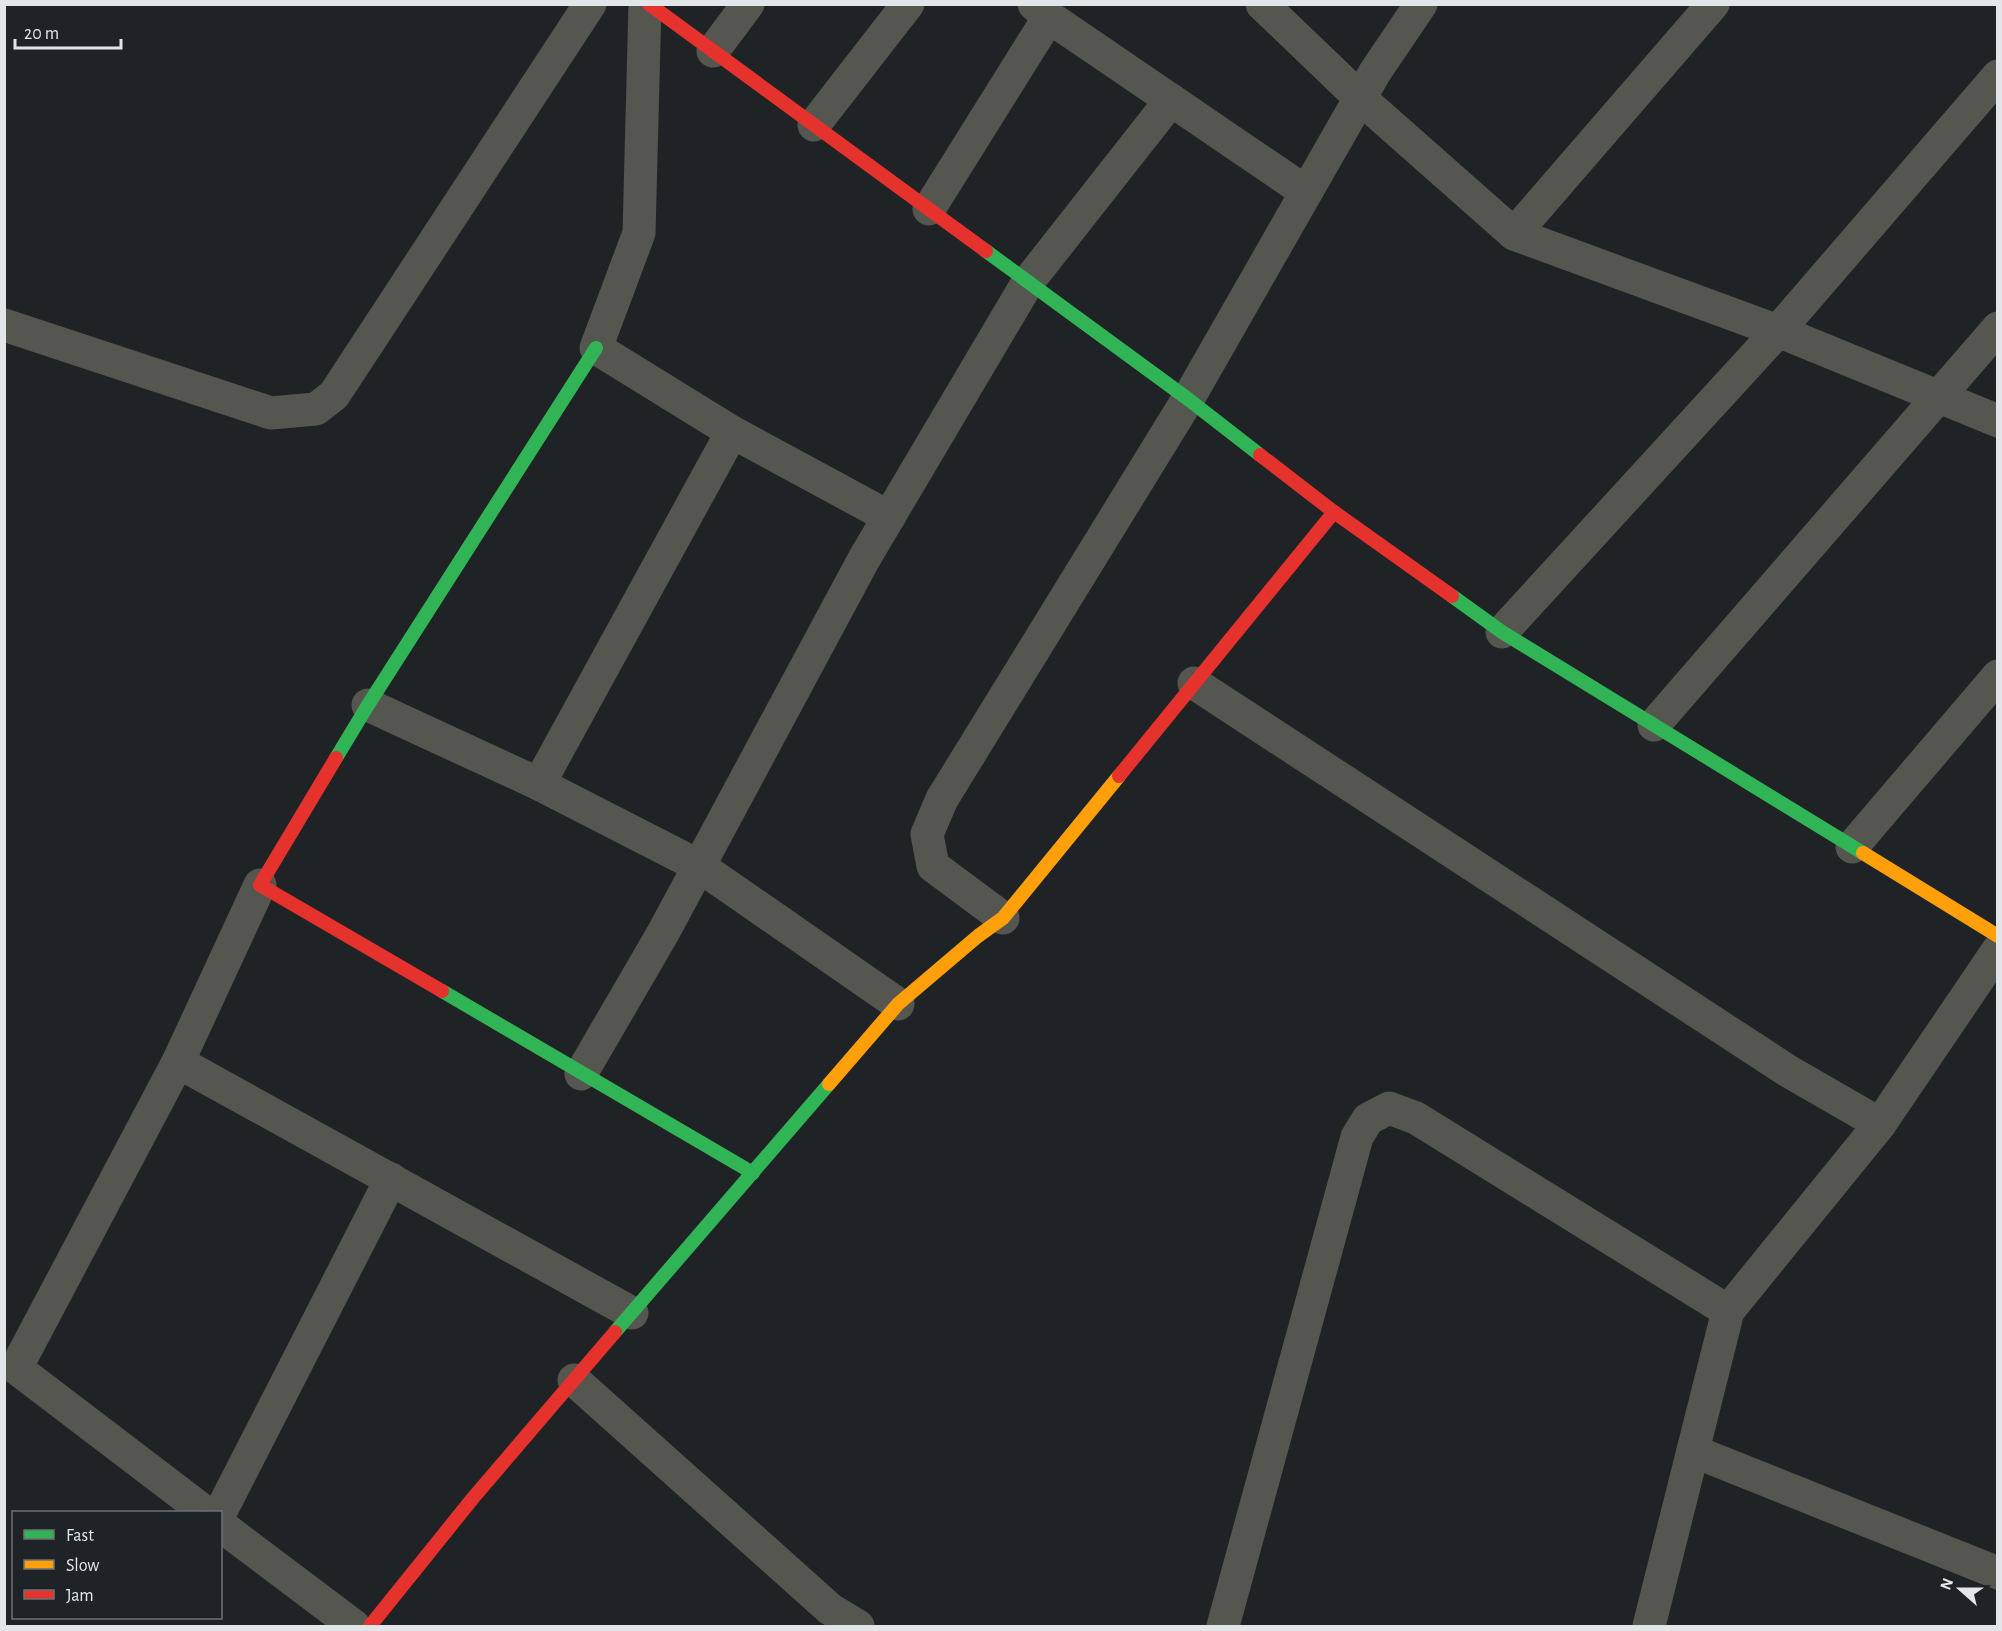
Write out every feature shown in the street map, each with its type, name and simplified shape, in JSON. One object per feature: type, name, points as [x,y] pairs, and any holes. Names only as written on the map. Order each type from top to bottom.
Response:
[{"type":"street","points":[[4,325],[271,413],[316,409],[334,395],[590,4]]},
{"type":"street","points":[[647,4],[1188,399],[1334,512],[1502,632],[1998,936]]},
{"type":"street","points":[[204,1511],[15,1368],[178,1062],[260,885],[368,705],[596,348],[639,233],[647,4]]},
{"type":"street","points":[[713,51],[748,4]]},
{"type":"street","points":[[814,125],[908,4]]},
{"type":"street","points":[[1262,4],[1360,98],[1514,234],[1778,331],[1998,421]]},
{"type":"street","points":[[1003,918],[933,866],[927,834],[942,800],[1188,399],[1375,72],[1421,4]]},
{"type":"street","points":[[1514,234],[1713,4]]},
{"type":"street","points":[[929,209],[1042,11],[1306,192]]},
{"type":"street","points":[[1502,632],[1778,331],[1998,75]]},
{"type":"street","points":[[581,1074],[663,933],[864,559],[1028,282],[1171,100]]},
{"type":"street","points":[[1654,725],[1998,328]]},
{"type":"street","points":[[596,348],[732,432],[889,517]]},
{"type":"street","points":[[539,784],[732,432]]},
{"type":"street","points":[[370,1626],[473,1498],[898,1004],[978,936],[1003,918],[1334,512]]},
{"type":"street","points":[[1852,847],[1998,676]]},
{"type":"street","points":[[1194,683],[1788,1071],[1880,1124]]},
{"type":"street","points":[[368,705],[539,784],[699,866],[898,1004]]},
{"type":"street","points":[[260,885],[753,1173]]},
{"type":"street","points":[[1649,1626],[1728,1311],[1880,1124],[1998,950]]},
{"type":"street","points":[[178,1062],[632,1313]]},
{"type":"street","points":[[1222,1626],[1357,1137],[1368,1119],[1389,1108],[1416,1118],[1728,1311]]},
{"type":"street","points":[[221,1511],[391,1179]]},
{"type":"street","points":[[574,1380],[830,1609],[858,1626]]},
{"type":"street","points":[[1693,1451],[1998,1573]]},
{"type":"street","points":[[222,1527],[354,1626]]},
{"type":"traffic: fast","points":[[986,251],[1188,399],[1260,455]]},
{"type":"traffic: fast","points":[[336,758],[596,348]]},
{"type":"traffic: fast","points":[[1452,596],[1502,632],[1863,853]]},
{"type":"traffic: fast","points":[[442,991],[753,1173]]},
{"type":"traffic: fast","points":[[615,1332],[829,1084]]},
{"type":"traffic: slow","points":[[829,1084],[898,1004],[978,936],[1003,918],[1119,776]]},
{"type":"traffic: slow","points":[[1863,853],[1998,936]]},
{"type":"traffic: jam","points":[[649,4],[986,251]]},
{"type":"traffic: jam","points":[[1260,455],[1334,512],[1452,596]]},
{"type":"traffic: jam","points":[[1119,776],[1334,512]]},
{"type":"traffic: jam","points":[[336,758],[260,885],[442,991]]},
{"type":"traffic: jam","points":[[370,1626],[473,1498],[615,1332]]}]
